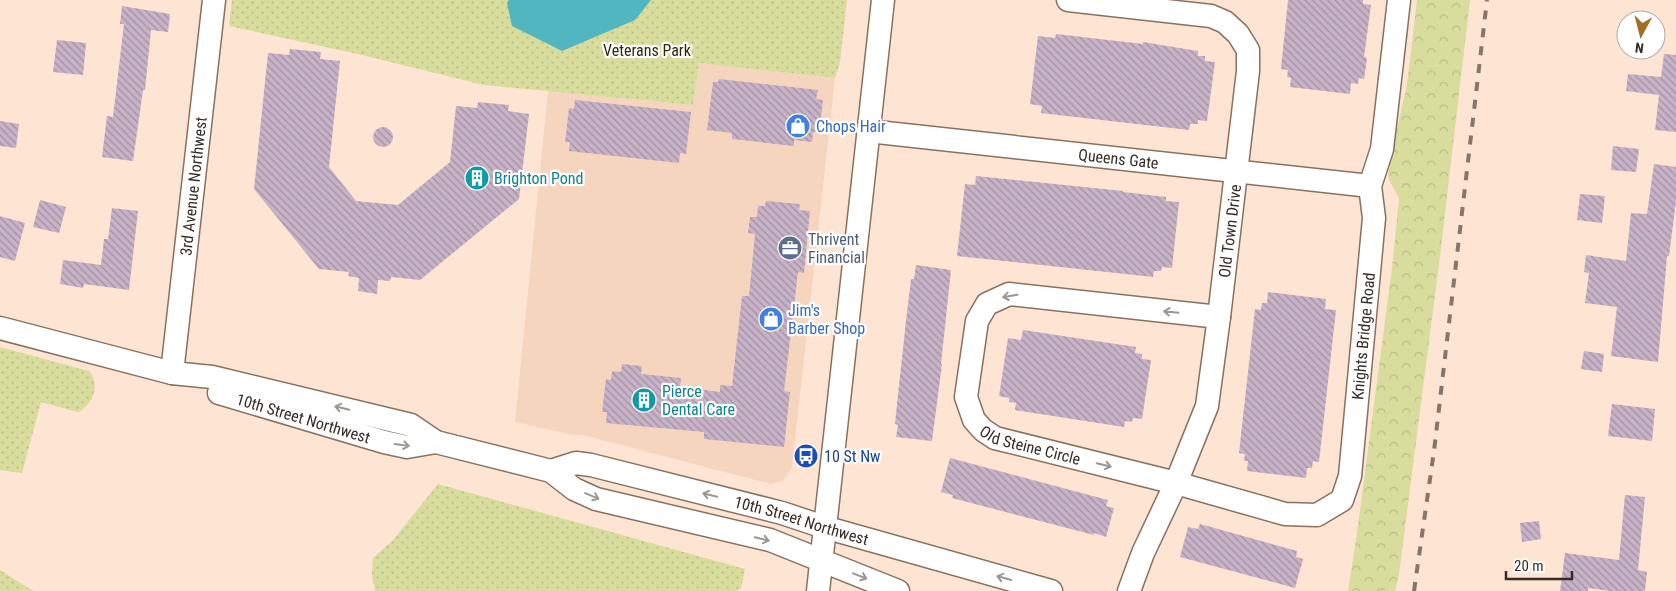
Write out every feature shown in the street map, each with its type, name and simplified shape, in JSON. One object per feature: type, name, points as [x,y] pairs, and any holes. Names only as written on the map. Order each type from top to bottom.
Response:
[{"type":"street","name":"3rd Avenue Northwest","points":[[172,373],[214,0]]},
{"type":"street","points":[[818,591],[883,0]]},
{"type":"street","name":"Old Town Drive","points":[[1068,0],[1211,16],[1225,22],[1238,34],[1248,50],[1248,72],[1237,171],[1207,406],[1176,483],[1143,553],[1129,591]]},
{"type":"street","name":"Knights Bridge Road","points":[[1176,483],[1285,514],[1317,515],[1342,500],[1350,476],[1374,218],[1370,186],[1382,149],[1399,0]]},
{"type":"street","name":"Queens Gate","points":[[868,131],[1370,186]]},
{"type":"street","name":"Old Steine Circle","points":[[1176,483],[995,438],[983,430],[974,420],[966,397],[977,320],[987,304],[1009,294],[1219,317]]},
{"type":"street","name":"10th Street Northwest","points":[[0,328],[172,373],[212,377],[401,423],[411,426],[436,442],[551,471],[574,489],[596,499],[770,540],[898,591]]},
{"type":"street","name":"10th Street Northwest","points":[[551,471],[576,463],[591,465],[782,513],[824,527],[1051,591]]},
{"type":"shaded area","points":[[699,63],[835,78],[792,467],[784,480],[771,484],[583,435],[573,435],[515,422],[548,91],[693,105]]},
{"type":"green space","name":"Veterans Park","points":[[232,0],[847,0],[840,62],[835,78],[699,63],[693,105],[484,85],[358,54],[229,26]]},
{"type":"green space","points":[[1417,0],[1470,0],[1440,256],[1399,574],[1395,591],[1348,591],[1392,268],[1399,198],[1389,180],[1388,167],[1407,85]]},
{"type":"green space","points":[[0,347],[89,371],[93,376],[94,394],[88,404],[78,412],[41,402],[22,473],[0,470]]},
{"type":"green space","points":[[438,484],[745,569],[741,588],[737,591],[375,591],[372,575],[373,558],[393,540]]},
{"type":"green space","points":[[0,570],[33,591],[0,591]]},
{"type":"water","points":[[509,0],[651,0],[635,20],[562,51],[512,26],[507,3]]},
{"type":"building","points":[[1288,0],[1363,0],[1363,4],[1371,5],[1364,57],[1367,58],[1364,79],[1359,78],[1358,84],[1351,83],[1350,94],[1290,87],[1291,78],[1287,77],[1288,70],[1281,69]]},
{"type":"building","points":[[122,6],[170,14],[168,32],[151,30],[145,90],[143,90],[133,161],[102,157],[107,116],[113,117],[124,24],[120,24]]},
{"type":"building","points":[[1056,34],[1143,44],[1143,42],[1198,51],[1198,56],[1205,56],[1205,61],[1215,62],[1207,121],[1198,120],[1198,124],[1190,124],[1189,130],[1041,113],[1042,106],[1030,104],[1038,36],[1055,38]]},
{"type":"building","points":[[57,40],[86,43],[83,75],[53,72]]},
{"type":"building","name":"Brighton Pond","points":[[290,49],[321,52],[320,59],[340,61],[329,167],[356,201],[398,205],[450,162],[456,106],[477,108],[478,102],[509,105],[508,111],[529,114],[519,199],[420,280],[391,277],[390,281],[378,280],[377,294],[358,291],[359,278],[348,276],[349,272],[319,269],[254,189],[268,53],[289,55]]},
{"type":"building","points":[[1666,54],[1676,55],[1676,132],[1655,130],[1659,95],[1626,91],[1628,74],[1661,77]]},
{"type":"building","points":[[719,79],[818,90],[816,99],[823,100],[819,132],[813,132],[812,142],[794,140],[794,146],[732,139],[732,133],[707,130],[713,82],[718,82]]},
{"type":"building","points":[[575,100],[691,112],[686,154],[680,153],[679,163],[569,151],[570,142],[565,142],[569,108],[574,109]]},
{"type":"building","points":[[0,121],[19,124],[16,148],[0,146]]},
{"type":"building","points":[[383,127],[390,130],[393,137],[390,144],[383,147],[376,144],[373,137],[376,130]]},
{"type":"building","points":[[1613,146],[1639,149],[1636,172],[1611,170]]},
{"type":"building","points":[[1654,164],[1676,167],[1676,201],[1669,256],[1667,256],[1658,362],[1611,356],[1617,307],[1585,303],[1589,273],[1584,272],[1586,255],[1626,261],[1631,213],[1647,214]]},
{"type":"building","points":[[976,176],[1123,191],[1166,197],[1166,201],[1179,202],[1172,268],[1162,267],[1161,271],[1154,271],[1153,277],[957,256],[965,184],[975,185]]},
{"type":"building","points":[[1580,194],[1605,196],[1602,223],[1577,220]]},
{"type":"building","points":[[40,200],[66,207],[59,233],[33,227]]},
{"type":"building","points":[[766,201],[800,204],[799,210],[810,211],[804,273],[798,272],[784,391],[790,392],[784,447],[704,439],[704,432],[606,423],[607,412],[602,412],[606,379],[611,380],[612,371],[621,372],[622,364],[642,366],[641,374],[681,378],[680,387],[720,392],[720,385],[732,386],[742,296],[749,296],[755,234],[748,233],[750,217],[757,217],[758,206],[765,206]]},
{"type":"building","points":[[112,208],[138,211],[129,290],[84,284],[83,288],[60,284],[63,260],[101,265],[104,239],[108,239]]},
{"type":"building","points":[[0,216],[25,223],[15,261],[0,257]]},
{"type":"building","points":[[916,265],[951,270],[932,441],[896,437],[898,425],[895,424],[906,321],[911,279],[914,279]]},
{"type":"building","points":[[1268,292],[1326,299],[1325,309],[1336,310],[1319,462],[1313,461],[1312,468],[1307,468],[1306,478],[1247,471],[1248,461],[1244,461],[1245,454],[1239,453],[1255,309],[1261,310],[1262,303],[1267,303]]},
{"type":"building","points":[[1023,330],[1136,347],[1135,353],[1142,354],[1142,359],[1151,360],[1142,419],[1133,418],[1132,422],[1125,421],[1124,427],[1015,410],[1016,403],[1009,402],[1009,398],[999,396],[1008,338],[1021,340]]},
{"type":"building","points":[[1584,351],[1604,354],[1602,372],[1581,369]]},
{"type":"building","points":[[1612,404],[1655,409],[1652,441],[1608,436]]},
{"type":"building","points":[[950,458],[1108,500],[1106,506],[1114,508],[1106,537],[952,498],[953,495],[941,492]]},
{"type":"building","points":[[1625,495],[1645,497],[1638,570],[1647,572],[1645,591],[1610,591],[1588,588],[1588,591],[1560,591],[1565,553],[1619,560]]},
{"type":"building","points":[[1539,521],[1541,539],[1522,542],[1520,523]]},
{"type":"building","points":[[1200,524],[1297,551],[1296,557],[1303,559],[1295,588],[1180,557],[1188,527],[1198,529]]},
{"type":"railway","points":[[1414,591],[1434,451],[1487,0]]},
{"type":"place","name":"Chops Hair","points":[[798,126]]},
{"type":"place","name":"Brighton Pond","points":[[477,178]]},
{"type":"place","name":"Thrivent Financial","points":[[790,248]]},
{"type":"place","name":"Jim's Barber Shop","points":[[771,319]]},
{"type":"place","name":"Pierce Dental Care","points":[[644,400]]},
{"type":"place","name":"10 St Nw","points":[[806,456]]}]
